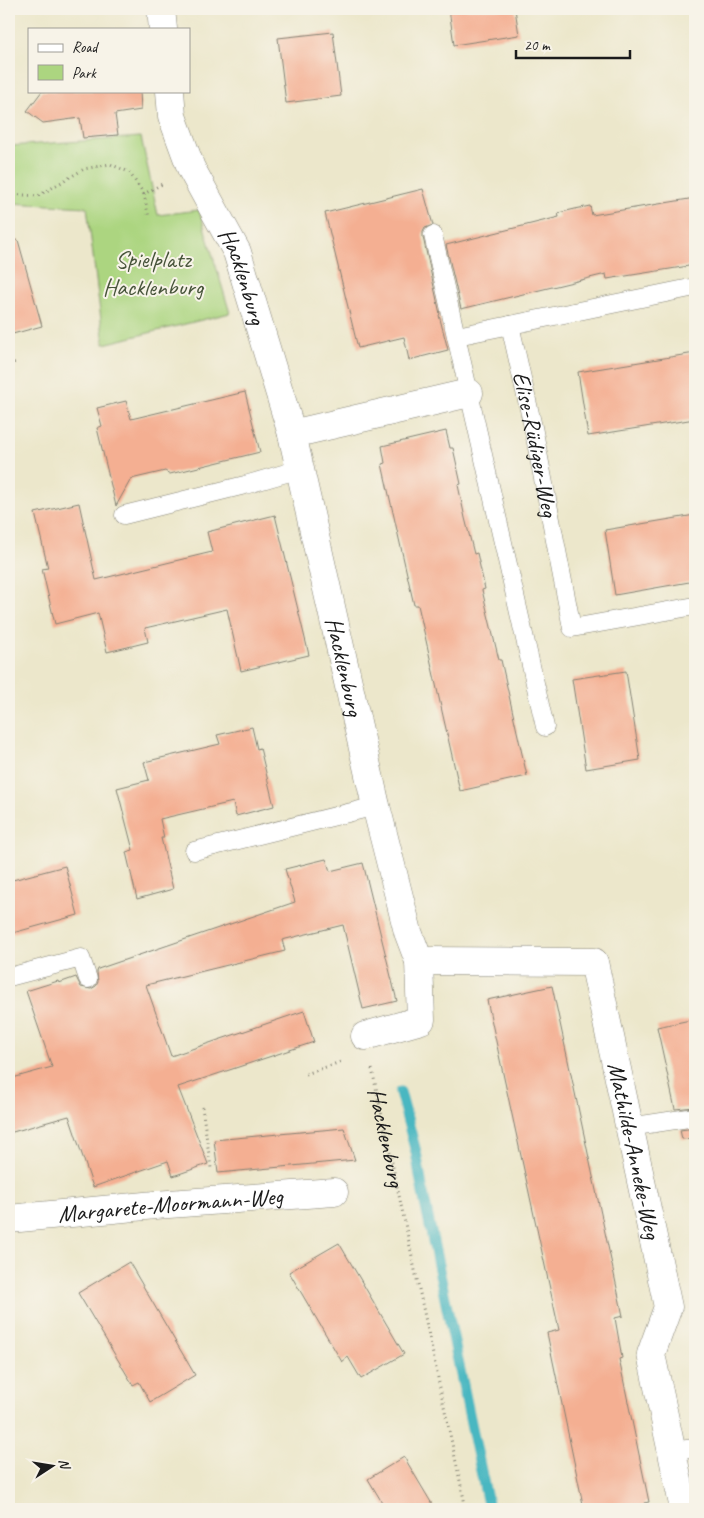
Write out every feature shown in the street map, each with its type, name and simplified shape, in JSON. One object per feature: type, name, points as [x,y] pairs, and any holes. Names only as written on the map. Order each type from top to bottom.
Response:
[{"type":"street","points":[[161,9],[163,28]]},
{"type":"street","name":"Hacklenburg","points":[[170,92],[172,116],[191,168],[237,252],[292,434],[376,806],[408,932],[419,960],[421,1020],[365,1036]]},
{"type":"street","points":[[292,434],[470,393]]},
{"type":"street","name":"Mathilde-Anneke-Weg","points":[[419,960],[594,962],[668,1307],[651,1354],[684,1449],[684,1509]]},
{"type":"street","name":"Margarete-Moormann-Weg","points":[[9,1219],[216,1200],[334,1192]]},
{"type":"lane","points":[[433,235],[545,727]]},
{"type":"lane","points":[[457,336],[695,286]]},
{"type":"lane","name":"Elise-Rüdiger-Weg","points":[[510,325],[533,427],[572,628],[695,606]]},
{"type":"lane","points":[[124,515],[246,485],[300,469]]},
{"type":"lane","points":[[194,851],[376,806]]},
{"type":"lane","points":[[9,977],[81,958],[88,979]]},
{"type":"lane","points":[[629,1127],[695,1117]]},
{"type":"path","points":[[9,194],[38,196],[84,168],[110,164],[129,172],[144,194],[149,218]]},
{"type":"path","points":[[144,194],[191,168]]},
{"type":"path","points":[[9,364],[16,362]]},
{"type":"path","name":"Hacklenburg","points":[[365,1036],[466,1509]]},
{"type":"path","points":[[306,1074],[349,1059]]},
{"type":"path","points":[[202,1107],[216,1200]]},
{"type":"green space","name":"Spielplatz Hacklenburg","points":[[141,137],[158,215],[199,210],[230,313],[104,344],[87,207],[9,203],[9,146]]},
{"type":"building","points":[[449,9],[515,9],[519,35],[454,45]]},
{"type":"building","points":[[333,32],[341,96],[286,103],[278,38]]},
{"type":"building","points":[[41,92],[140,92],[141,110],[115,114],[118,135],[83,138],[80,118],[43,123],[27,111]]},
{"type":"building","points":[[423,189],[433,225],[425,228],[423,237],[448,350],[409,360],[404,337],[358,348],[325,213]]},
{"type":"building","points":[[695,198],[695,265],[607,279],[606,274],[461,309],[446,245],[559,217],[558,213],[590,206],[592,215]]},
{"type":"building","points":[[18,240],[42,326],[9,335],[9,241]]},
{"type":"building","points":[[695,353],[695,419],[588,436],[578,372]]},
{"type":"building","points":[[245,392],[260,452],[170,474],[165,471],[131,479],[116,506],[97,428],[102,426],[97,408],[126,401],[131,419]]},
{"type":"building","points":[[446,431],[450,448],[453,448],[461,484],[458,485],[465,518],[474,554],[477,553],[485,589],[482,590],[499,660],[501,660],[527,776],[460,791],[418,605],[414,605],[382,464],[385,463],[382,446]]},
{"type":"building","points":[[79,503],[96,580],[212,552],[207,532],[275,515],[309,655],[241,671],[227,609],[145,628],[148,642],[107,652],[98,613],[55,624],[42,569],[48,568],[35,513]]},
{"type":"building","points":[[695,515],[695,581],[615,595],[605,530]]},
{"type":"building","points":[[626,671],[640,760],[586,769],[572,679]]},
{"type":"building","points":[[252,727],[257,749],[260,748],[274,806],[236,816],[233,802],[160,819],[164,838],[161,838],[173,889],[137,899],[126,852],[133,850],[117,788],[149,780],[144,762],[220,744],[217,735]]},
{"type":"building","points":[[326,859],[330,871],[363,863],[397,1001],[363,1009],[343,925],[282,940],[285,951],[146,985],[171,1056],[304,1011],[314,1042],[178,1087],[208,1164],[173,1176],[168,1161],[93,1187],[69,1116],[9,1133],[9,1079],[52,1067],[26,991],[76,977],[81,987],[91,989],[98,982],[98,969],[295,902],[285,869]]},
{"type":"building","points":[[65,866],[78,915],[9,934],[9,881]]},
{"type":"building","points":[[552,986],[623,1316],[615,1318],[622,1358],[619,1359],[649,1502],[644,1503],[645,1509],[584,1509],[547,1333],[559,1330],[487,1000]]},
{"type":"building","points":[[695,1019],[695,1107],[675,1109],[657,1027]]},
{"type":"building","points":[[344,1128],[355,1160],[218,1173],[214,1140]]},
{"type":"building","points":[[695,1128],[695,1138],[682,1139],[680,1130]]},
{"type":"building","points":[[339,1243],[404,1354],[361,1379],[348,1357],[342,1362],[289,1272]]},
{"type":"building","points":[[129,1262],[195,1375],[150,1402],[139,1382],[133,1385],[78,1293]]},
{"type":"building","points":[[404,1457],[435,1509],[386,1509],[368,1479]]},
{"type":"waterway","points":[[400,1092],[416,1152],[489,1509]]}]
